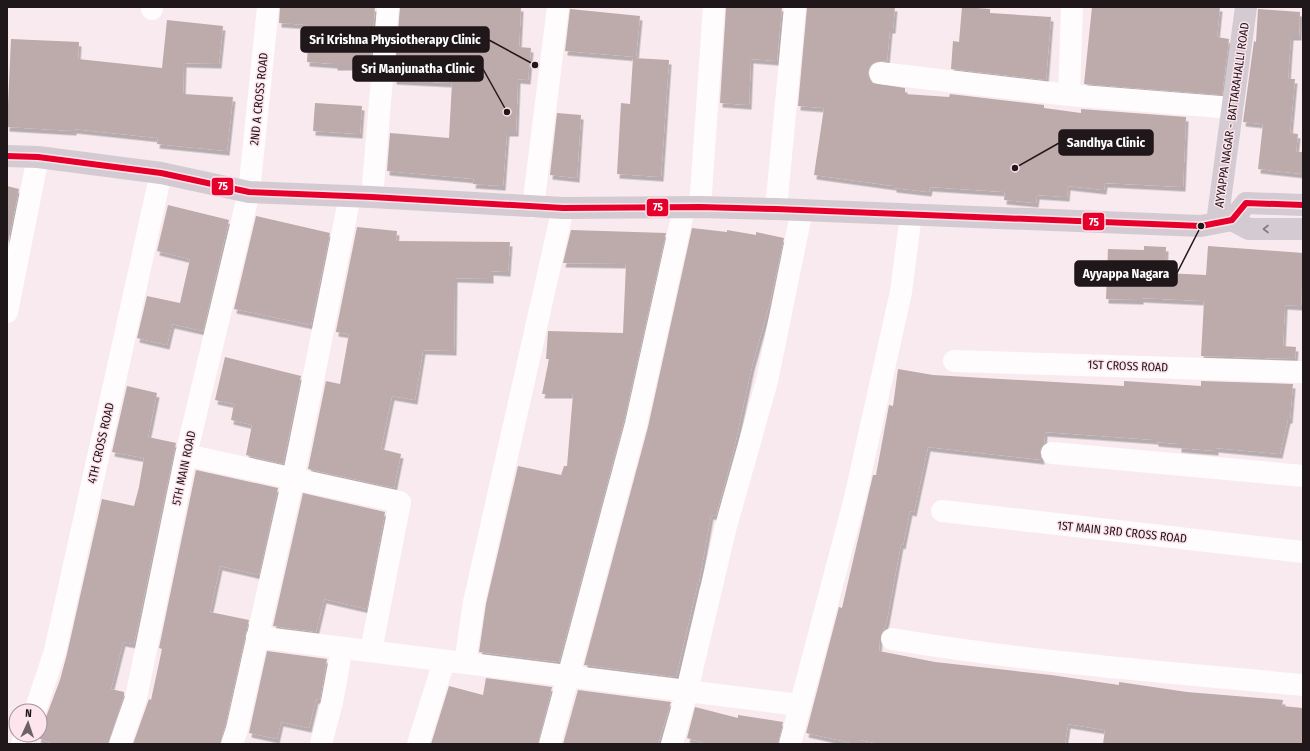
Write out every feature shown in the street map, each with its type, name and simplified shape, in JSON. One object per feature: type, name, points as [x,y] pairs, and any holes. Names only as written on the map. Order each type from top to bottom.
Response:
[{"type":"main road","name":"AYYAPPA NAGAR - BATTARAHALLI ROAD","points":[[1225,221],[1233,108],[1246,7]]},
{"type":"main road","points":[[7,156],[38,157],[161,173],[249,192],[372,197],[534,207],[692,207],[776,209],[1201,226],[1225,221],[1246,203],[1303,205]]},
{"type":"main road","points":[[1225,221],[1249,229],[1303,228]]},
{"type":"street","name":"2ND A CROSS ROAD","points":[[249,192],[268,7]]},
{"type":"street","points":[[372,197],[388,7]]},
{"type":"street","points":[[534,207],[558,7]]},
{"type":"street","points":[[550,744],[636,424],[692,207],[714,7]]},
{"type":"street","points":[[776,209],[795,7]]},
{"type":"street","points":[[1069,95],[1072,7]]},
{"type":"street","points":[[880,73],[1069,95],[1233,108]]},
{"type":"street","points":[[7,312],[38,157]]},
{"type":"street","name":"4TH CROSS ROAD","points":[[38,703],[55,651],[161,173]]},
{"type":"street","name":"5TH MAIN ROAD","points":[[120,744],[136,698],[186,455],[249,192]]},
{"type":"street","points":[[232,744],[237,729],[294,479],[350,196]]},
{"type":"street","points":[[418,744],[454,662],[474,602],[563,208]]},
{"type":"street","points":[[672,744],[687,691],[725,530],[767,380],[802,210]]},
{"type":"street","points":[[791,744],[799,705],[856,498],[901,292],[912,214]]},
{"type":"street","name":"1ST CROSS ROAD","points":[[954,361],[1303,372]]},
{"type":"street","points":[[1052,452],[1303,476]]},
{"type":"street","points":[[186,455],[400,502],[371,651]]},
{"type":"street","name":"1ST MAIN 3RD CROSS ROAD","points":[[942,511],[1303,552]]},
{"type":"street","points":[[257,637],[799,705]]},
{"type":"street","points":[[892,639],[953,650],[1159,672],[1303,684]]},
{"type":"street","points":[[322,744],[332,702],[342,648]]},
{"type":"building","points":[[280,7],[375,7],[370,66],[335,66],[335,64],[307,62],[309,25],[279,23]]},
{"type":"building","points":[[400,7],[521,7],[519,47],[531,48],[528,80],[518,79],[516,132],[507,132],[503,186],[473,184],[474,179],[387,171],[390,133],[449,138],[452,83],[394,80]]},
{"type":"building","points":[[726,7],[782,7],[777,61],[751,59],[749,105],[720,103]]},
{"type":"building","points":[[807,7],[895,7],[893,29],[890,29],[887,61],[875,62],[870,66],[868,72],[869,78],[873,83],[905,88],[905,94],[949,97],[950,94],[1044,105],[1044,108],[1081,113],[1081,109],[1186,117],[1183,187],[1105,183],[1104,190],[1068,186],[1067,197],[1037,195],[1036,203],[1004,200],[1005,192],[930,187],[929,192],[814,175],[824,108],[798,106]]},
{"type":"building","points":[[962,7],[990,9],[990,13],[1051,17],[1046,80],[951,69],[953,41],[959,42]]},
{"type":"building","points":[[1092,7],[1220,7],[1217,37],[1229,39],[1222,95],[1084,84]]},
{"type":"building","points":[[570,9],[640,16],[636,57],[565,51]]},
{"type":"building","points":[[1258,9],[1300,12],[1299,36],[1291,36],[1288,79],[1295,79],[1290,133],[1298,134],[1296,152],[1303,152],[1303,174],[1258,169],[1263,124],[1243,122],[1254,41],[1256,42]]},
{"type":"building","points":[[167,20],[223,26],[219,64],[184,63],[183,94],[233,97],[227,151],[157,144],[158,138],[74,129],[74,131],[7,127],[11,39],[79,42],[78,59],[162,68]]},
{"type":"building","points":[[633,58],[669,60],[661,177],[617,174],[621,103],[630,104]]},
{"type":"building","points":[[315,103],[362,106],[360,134],[313,131]]},
{"type":"building","points":[[557,113],[581,115],[577,178],[550,175]]},
{"type":"building","points":[[7,186],[19,189],[7,248]]},
{"type":"building","points":[[168,205],[229,220],[203,331],[172,324],[167,345],[137,338],[147,296],[180,303],[190,259],[157,251]]},
{"type":"building","points":[[256,216],[330,233],[311,325],[234,309]]},
{"type":"building","points":[[357,227],[397,231],[396,241],[510,242],[508,272],[491,271],[491,279],[455,278],[454,351],[423,350],[415,400],[392,396],[381,449],[401,454],[394,488],[308,469],[326,381],[340,384],[349,334],[336,331]]},
{"type":"building","points":[[692,228],[727,232],[727,230],[756,235],[756,232],[784,238],[770,302],[752,366],[734,449],[716,516],[711,515],[699,582],[676,677],[584,665],[648,427]]},
{"type":"building","points":[[571,230],[666,233],[624,421],[559,662],[479,652],[486,604],[518,466],[561,475],[564,466],[567,466],[573,394],[542,394],[549,359],[546,359],[548,331],[623,333],[626,264],[563,263]]},
{"type":"building","points":[[1144,246],[1166,247],[1165,273],[1206,275],[1208,246],[1303,253],[1301,306],[1285,305],[1283,346],[1296,347],[1295,359],[1201,356],[1204,301],[1141,298],[1141,300],[1106,299],[1108,249],[1144,250]]},
{"type":"building","points":[[225,357],[301,376],[283,464],[246,455],[252,425],[231,420],[234,404],[215,400]]},
{"type":"building","points":[[898,369],[933,375],[1124,386],[1124,381],[1201,386],[1201,381],[1293,384],[1290,419],[1288,419],[1280,454],[1216,448],[1216,451],[1179,448],[1179,444],[1156,442],[1156,440],[1045,432],[1044,444],[1040,451],[1042,460],[928,447],[914,512],[910,511],[903,545],[901,544],[887,620],[880,637],[879,651],[935,662],[1051,675],[1119,685],[1119,682],[1187,692],[1283,700],[1282,706],[1303,708],[1303,744],[1103,744],[1105,730],[1068,724],[1065,744],[880,744],[860,740],[860,744],[856,744],[806,733],[839,607],[842,608],[873,475],[876,475],[889,405],[893,406]]},
{"type":"building","points":[[127,386],[157,393],[148,437],[176,443],[134,644],[123,642],[111,689],[124,692],[124,695],[108,744],[53,744],[48,742],[48,712],[60,680],[67,654],[102,499],[134,506],[139,487],[144,458],[112,452]]},
{"type":"building","points":[[196,470],[278,488],[259,575],[220,566],[210,612],[249,620],[225,726],[220,744],[133,744],[149,699],[151,700],[162,649],[159,648]]},
{"type":"building","points":[[303,493],[385,512],[367,609],[324,599],[316,632],[273,626]]},
{"type":"building","points":[[267,651],[327,659],[320,700],[316,699],[309,728],[281,722],[277,739],[249,733]]},
{"type":"building","points":[[486,678],[552,687],[538,744],[431,744],[449,686],[483,695]]},
{"type":"building","points":[[578,690],[671,702],[658,744],[563,744]]},
{"type":"building","points":[[695,707],[738,718],[738,715],[783,722],[778,744],[707,744],[687,738]]},
{"type":"transit line","name":"75","points":[[7,156],[38,157],[161,173],[249,192],[372,197],[563,208],[700,207],[776,209],[1201,226],[1232,220],[1246,203],[1303,205]]},
{"type":"place","name":"Sri Krishna Physiotherapy Clinic","points":[[535,65]]},
{"type":"place","name":"Sri Manjunatha Clinic","points":[[507,112]]},
{"type":"place","name":"Sandhya Clinic","points":[[1015,168]]},
{"type":"place","name":"Ayyappa Nagara","points":[[1201,226]]}]
